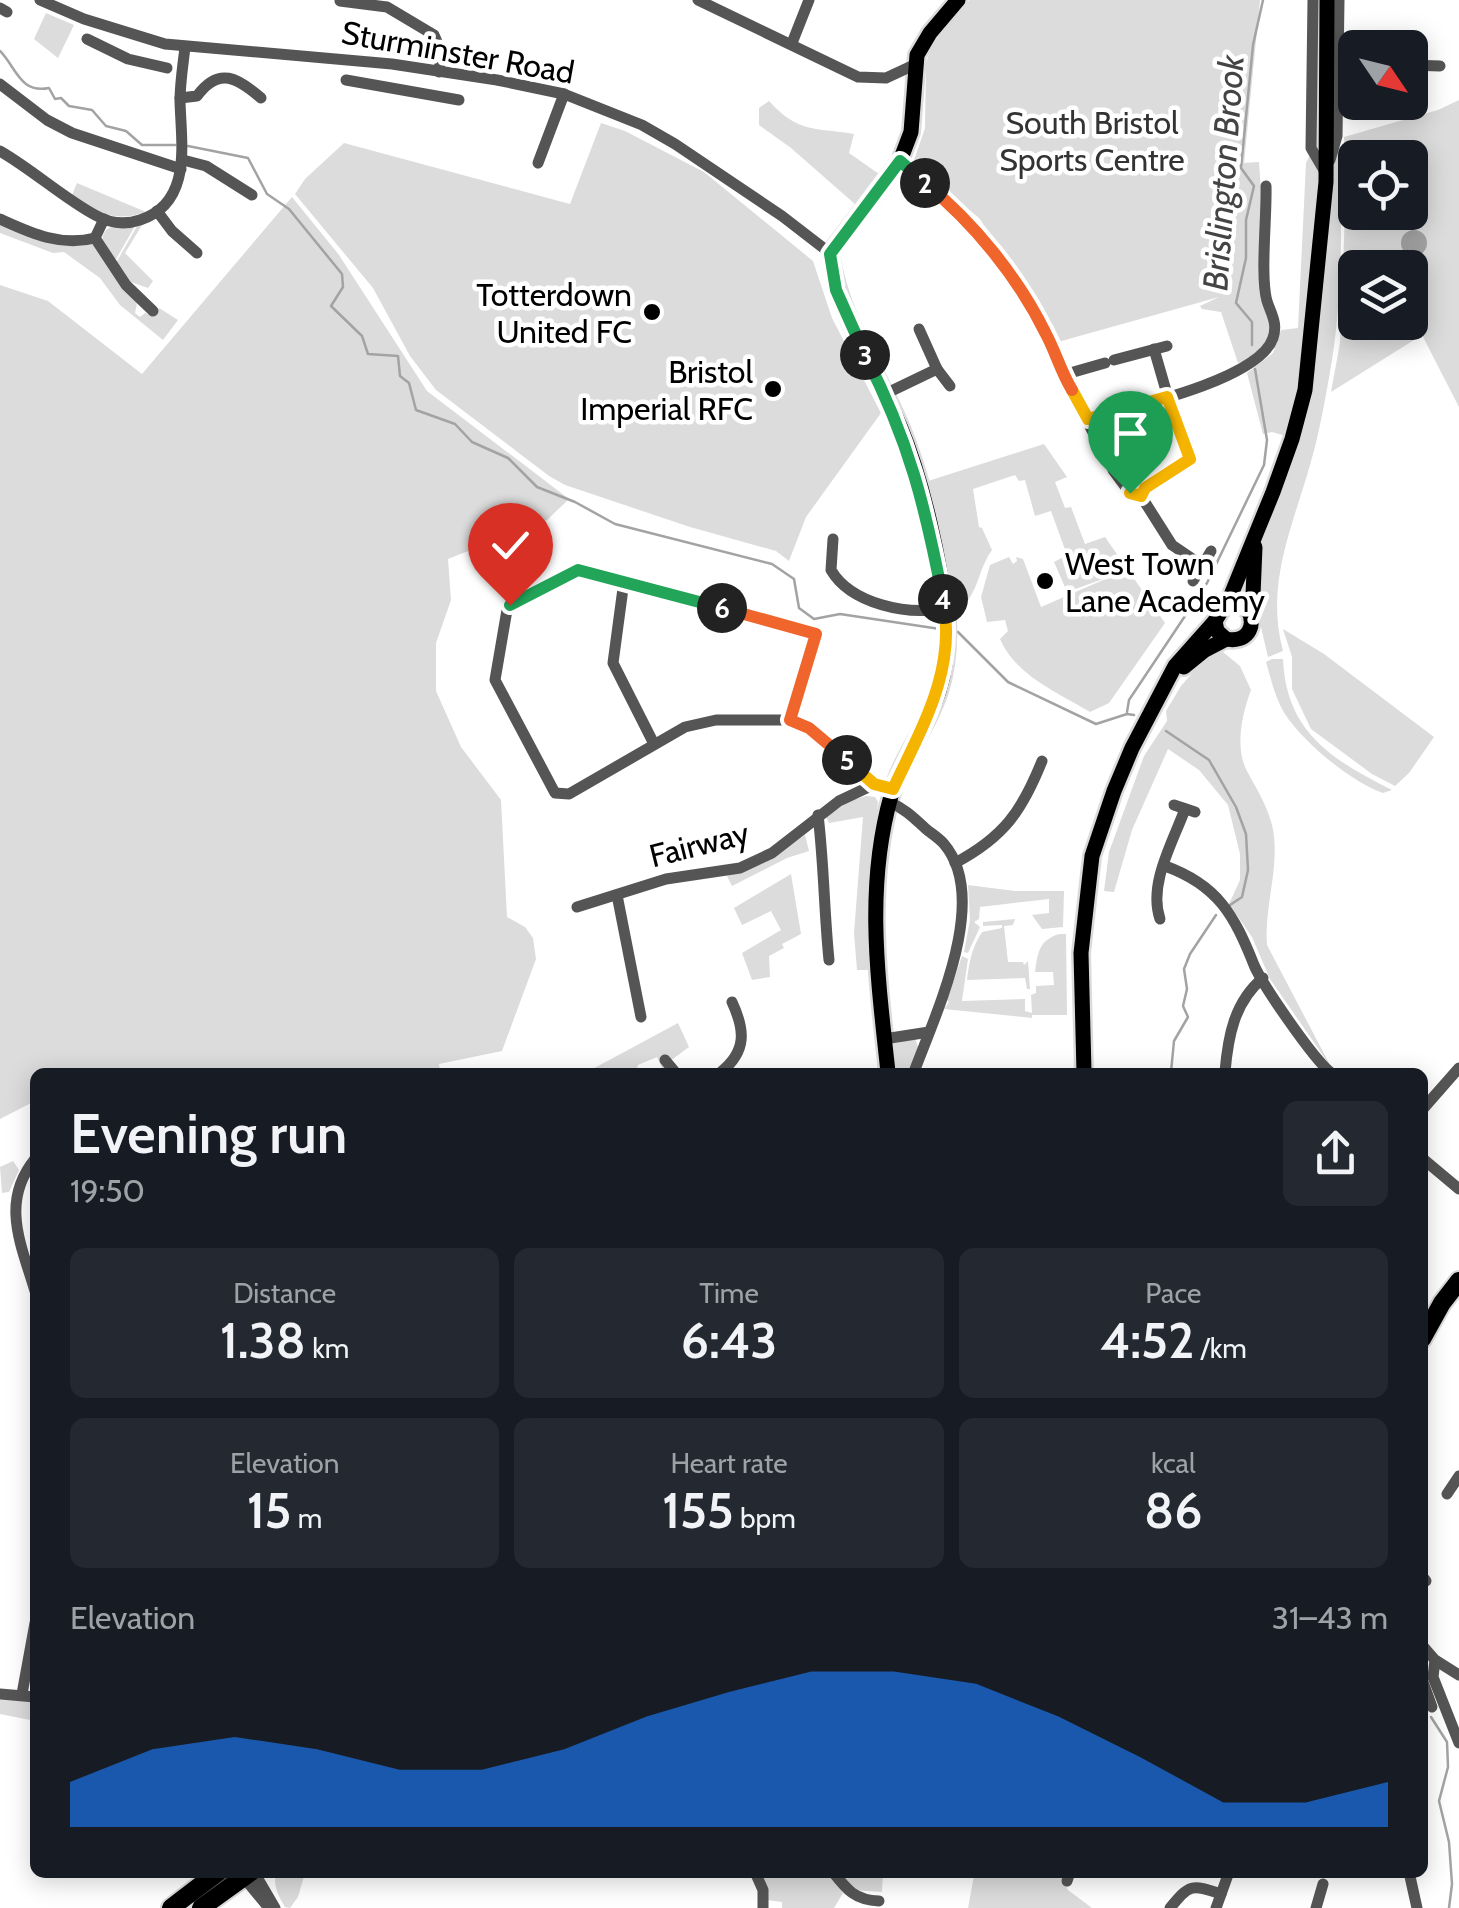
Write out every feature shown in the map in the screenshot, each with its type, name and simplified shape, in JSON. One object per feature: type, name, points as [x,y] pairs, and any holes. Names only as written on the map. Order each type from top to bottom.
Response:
[{"type":"highway","points":[[1428,1328],[1459,1282]]},
{"type":"highway","points":[[170,1908],[208,1878]]},
{"type":"highway","points":[[201,1908],[247,1880]]},
{"type":"main road","points":[[888,1068],[874,908],[878,854],[891,796],[938,692],[947,623],[918,482],[885,394],[849,325],[836,290],[830,254],[900,161],[912,132],[914,65],[924,41],[958,0]]},
{"type":"main road","points":[[1084,1068],[1080,953],[1092,856],[1114,790],[1163,690],[1182,658],[1224,606],[1292,439],[1304,390],[1326,177],[1327,0]]},
{"type":"main road","points":[[1163,690],[1191,660],[1226,639],[1240,640],[1246,636],[1252,621],[1258,528]]},
{"type":"main road","points":[[1224,606],[1243,606],[1252,621]]},
{"type":"main road","points":[[1215,620],[1217,631],[1226,639]]},
{"type":"street","name":"Sturminster Road","points":[[40,0],[123,32],[184,47],[392,64],[564,94],[642,124],[676,144],[754,196],[830,254]]},
{"type":"street","points":[[698,0],[858,78],[886,78],[914,86]]},
{"type":"street","points":[[792,43],[810,0]]},
{"type":"street","points":[[1313,0],[1311,148],[1326,177]]},
{"type":"street","points":[[1339,0],[1339,30]]},
{"type":"street","points":[[340,1],[387,7],[434,35],[441,51],[439,72]]},
{"type":"street","points":[[117,52],[123,32]]},
{"type":"street","points":[[87,39],[128,59],[167,68]]},
{"type":"street","points":[[0,151],[104,220],[126,223],[157,211],[172,193],[183,154],[180,98],[184,47]]},
{"type":"street","points":[[388,88],[392,64]]},
{"type":"street","points":[[1326,177],[1337,136],[1338,64]]},
{"type":"street","points":[[886,78],[914,65]]},
{"type":"street","points":[[1428,66],[1440,66]]},
{"type":"street","points":[[180,98],[196,96],[211,80],[229,78],[244,83],[261,98]]},
{"type":"street","points":[[346,80],[459,100]]},
{"type":"street","points":[[0,84],[46,120],[72,133],[183,154],[252,196]]},
{"type":"street","points":[[415,110],[418,93]]},
{"type":"street","points":[[538,162],[564,94]]},
{"type":"street","points":[[900,161],[974,228],[1045,330],[1063,375],[1112,468],[1130,493],[1141,496],[1172,544],[1202,566]]},
{"type":"street","points":[[1088,419],[1220,378],[1256,360],[1270,346],[1276,328],[1266,297],[1266,186]]},
{"type":"street","points":[[157,211],[172,231],[197,252]]},
{"type":"street","points":[[0,219],[51,240],[95,238]]},
{"type":"street","points":[[95,238],[104,220]]},
{"type":"street","points":[[95,238],[126,285],[153,312]]},
{"type":"street","points":[[919,329],[950,386]]},
{"type":"street","points":[[1063,375],[1161,348],[1167,397],[1190,459],[1145,488],[1141,496]]},
{"type":"street","points":[[885,394],[937,368]]},
{"type":"street","points":[[833,538],[831,570],[848,590],[877,604],[933,610],[947,623]]},
{"type":"street","points":[[1193,580],[1212,551]]},
{"type":"street","points":[[790,720],[816,634],[578,570],[510,605],[496,680],[555,793],[569,794],[684,728],[716,720],[790,720],[819,736],[944,844],[955,863],[962,908],[954,962],[915,1068]]},
{"type":"street","points":[[624,581],[613,663],[654,744]]},
{"type":"street","points":[[955,863],[999,835],[1017,813],[1042,760]]},
{"type":"street","name":"Fairway","points":[[577,907],[666,878],[740,868],[772,853],[818,815],[874,784]]},
{"type":"street","points":[[1160,919],[1155,905],[1156,890],[1185,809]]},
{"type":"street","points":[[818,815],[829,960]]},
{"type":"street","points":[[1165,866],[1191,876],[1227,911],[1249,945],[1254,965],[1312,1054],[1326,1068]]},
{"type":"street","points":[[617,895],[641,1017]]},
{"type":"street","points":[[1226,1068],[1233,1024],[1250,990],[1263,978]]},
{"type":"street","points":[[725,1068],[741,1050],[743,1034],[732,1002]]},
{"type":"street","points":[[884,1039],[928,1032]]},
{"type":"street","points":[[666,1060],[672,1068]]},
{"type":"street","points":[[1428,1103],[1459,1068]]},
{"type":"street","points":[[1428,1163],[1459,1189]]},
{"type":"street","points":[[30,1165],[21,1176],[14,1214],[30,1273]]},
{"type":"street","points":[[1447,1494],[1459,1476]]},
{"type":"street","points":[[1430,1658],[1459,1675]]},
{"type":"street","points":[[1430,1658],[1432,1677],[1459,1743]]},
{"type":"street","points":[[0,1694],[28,1696]]},
{"type":"street","points":[[1428,1696],[1432,1707]]},
{"type":"street","points":[[757,1878],[763,1890],[764,1908]]},
{"type":"street","points":[[838,1878],[850,1894],[879,1901]]},
{"type":"street","points":[[1216,1908],[1228,1878]]},
{"type":"street","points":[[1410,1878],[1417,1908]]},
{"type":"street","points":[[181,1908],[247,1880],[272,1908]]},
{"type":"street","points":[[1316,1908],[1323,1884]]},
{"type":"street","points":[[1170,1908],[1193,1886],[1221,1894]]},
{"type":"green space","name":"South Bristol Sports Centre","points":[[969,0],[1260,0],[1244,163],[1259,162],[1270,318],[1268,340],[1250,358],[1238,363],[1221,312],[1200,306],[1219,297],[1058,342],[1054,327],[979,218],[913,163],[925,128],[926,63],[932,45]]},
{"type":"green space","points":[[46,13],[74,25],[58,58],[34,39]]},
{"type":"green space","points":[[1459,100],[1459,407],[1425,340],[1428,340],[1428,250],[1344,250],[1344,230],[1428,230],[1428,140],[1344,137],[1403,120],[1428,120],[1428,113]]},
{"type":"green space","points":[[769,101],[799,124],[854,134],[849,153],[879,174],[856,205],[759,125],[759,108]]},
{"type":"green space","points":[[601,123],[625,131],[704,172],[813,261],[832,318],[881,413],[806,517],[789,561],[776,551],[690,527],[565,485],[549,476],[436,390],[410,356],[373,288],[295,194],[305,179],[344,143],[570,204]]},
{"type":"green space","points":[[1338,149],[1341,250],[1332,360],[1317,439],[1279,580],[1278,627],[1283,651],[1268,657],[1260,623],[1258,551],[1290,458],[1331,172]]},
{"type":"green space","points":[[1310,155],[1317,167],[1318,185],[1305,358],[1286,436],[1263,434],[1247,373],[1273,353],[1281,330],[1298,328],[1306,163]]},
{"type":"green space","points":[[77,183],[146,212],[125,217],[98,211],[72,195]]},
{"type":"green space","points":[[292,197],[339,255],[427,391],[569,499],[547,520],[448,559],[451,600],[436,643],[436,691],[461,747],[501,800],[507,917],[525,927],[533,938],[536,959],[502,1051],[439,1064],[440,1068],[30,1068],[30,1104],[0,1119],[0,285],[48,301],[142,374]]},
{"type":"green space","points":[[0,224],[93,243],[137,303],[135,313],[140,317],[145,313],[152,316],[159,308],[178,320],[163,340],[120,305],[100,278],[64,252],[53,253],[0,233]]},
{"type":"green space","points":[[142,225],[125,253],[153,281],[148,288],[128,281],[116,263],[137,226]]},
{"type":"green space","points":[[113,226],[135,226],[115,261],[102,241],[103,235]]},
{"type":"green space","points":[[1340,340],[1414,340],[1331,392]]},
{"type":"green space","name":"West Town Lane Academy","points":[[1044,444],[1067,477],[1055,482],[1065,508],[1071,507],[1085,544],[1105,537],[1165,623],[1109,703],[1090,712],[1039,682],[1016,663],[1000,639],[1008,631],[1005,620],[987,622],[981,597],[990,565],[1009,557],[1013,564],[1016,557],[1023,559],[1041,607],[1117,574],[1067,592],[1054,562],[1067,555],[1051,511],[1035,516],[1025,480],[1019,481],[1015,475],[973,489],[979,527],[992,550],[971,596],[957,605],[928,481]]},
{"type":"green space","points":[[1283,629],[1324,654],[1434,737],[1395,786],[1311,729],[1292,689],[1292,657]]},
{"type":"green space","points":[[1223,652],[1240,666],[1251,690],[1242,720],[1241,753],[1273,828],[1275,851],[1267,945],[1331,1067],[1270,979],[1252,937],[1229,904],[1240,880],[1240,854],[1228,805],[1199,770],[1168,749],[1132,830],[1114,892],[1104,891],[1109,852],[1144,756],[1167,721],[1166,711],[1202,662]]},
{"type":"green space","points":[[1283,659],[1293,706],[1316,741],[1350,767],[1392,790],[1383,793],[1370,788],[1303,737],[1279,702],[1266,662]]},
{"type":"green space","points":[[875,797],[878,802],[867,908],[870,970],[857,970],[854,933],[863,817],[829,823],[826,817],[849,801]]},
{"type":"green space","points":[[805,835],[809,851],[732,886],[727,876],[766,862]]},
{"type":"green space","points":[[791,874],[801,934],[769,956],[770,977],[752,980],[742,953],[781,930],[771,911],[742,925],[734,908]]},
{"type":"green space","points":[[968,885],[1015,891],[1064,891],[1063,927],[1042,929],[1032,915],[1049,913],[1049,899],[980,907],[979,919],[974,922],[980,927],[968,953],[964,952],[970,920]]},
{"type":"green space","points":[[1015,919],[1013,925],[1004,926],[1008,962],[1024,965],[1028,961],[1030,989],[1025,978],[967,980],[982,932],[1002,928],[983,926],[983,922]]},
{"type":"green space","points":[[1066,934],[1067,1015],[1032,1018],[944,1009],[962,956],[968,959],[962,1001],[1025,999],[1025,1011],[1032,1013],[1031,995],[1036,993],[1036,986],[1054,985],[1053,972],[1035,972],[1038,953],[1047,940]]},
{"type":"green space","points":[[678,1023],[689,1047],[670,1061],[669,1068],[662,1068],[657,1057],[637,1068],[594,1068]]},
{"type":"green space","points":[[915,1038],[918,1047],[911,1068],[895,1068],[895,1043]]},
{"type":"green space","points":[[13,1161],[19,1170],[9,1192],[2,1193],[0,1167]]},
{"type":"green space","points":[[0,1700],[30,1701],[30,1720],[0,1714]]},
{"type":"green space","points":[[275,1878],[304,1878],[290,1908],[285,1907]]},
{"type":"green space","points":[[761,1878],[832,1878],[843,1893],[834,1908],[782,1908],[782,1902],[767,1900]]},
{"type":"green space","points":[[841,1878],[883,1878],[882,1892],[852,1890]]},
{"type":"green space","points":[[974,1878],[1062,1878],[1068,1890],[1092,1908],[968,1908]]},
{"type":"shaded area","points":[[1419,231],[1426,238],[1425,250],[1403,250],[1404,233]]},
{"type":"waterway","name":"Brislington Brook","points":[[1252,345],[1252,322],[1236,303],[1246,258],[1246,220],[1254,186],[1241,168],[1253,45],[1263,0]]},
{"type":"waterway","points":[[0,51],[31,87],[49,88],[55,99],[92,110],[106,126],[126,131],[142,145],[175,145]]},
{"type":"waterway","points":[[188,146],[248,158],[267,194],[289,209],[342,274],[343,287],[331,306],[362,336],[368,354],[398,356],[400,376],[409,383],[416,410],[455,424],[472,442],[508,458],[537,487],[615,524],[772,564],[794,579],[799,608],[814,619],[840,614],[940,629]]},
{"type":"waterway","name":"Brislington Brook","points":[[1127,712],[1129,700],[1207,583],[1264,465],[1267,440],[1255,369]]},
{"type":"waterway","name":"Brislington Brook","points":[[953,631],[1008,682],[1096,724],[1134,715]]},
{"type":"waterway","name":"Brislington Brook","points":[[1166,731],[1209,760],[1236,807],[1246,834],[1248,870],[1242,897],[1230,905]]},
{"type":"waterway","name":"Brislington Brook","points":[[1171,1068],[1174,1041],[1188,1017],[1183,1006],[1187,989],[1184,969],[1216,915]]},
{"type":"waterway","name":"Brislington Brook","points":[[1431,1717],[1447,1742],[1448,1767],[1439,1801],[1449,1842],[1449,1908]]},
{"type":"place","name":"Totterdown United FC","points":[[652,312]]},
{"type":"place","name":"Bristol Imperial RFC","points":[[773,389]]},
{"type":"place","name":"West Town Lane Academy","points":[[1045,581]]},
{"type":"route","points":[[510,605],[578,570],[816,634],[790,720],[809,728],[874,784],[893,789],[938,692],[948,644],[946,613],[918,482],[901,430],[849,325],[836,290],[830,254],[900,161],[962,214],[1012,280],[1045,330],[1057,365],[1088,419],[1167,397],[1190,459],[1145,488],[1141,496],[1130,493]]}]
